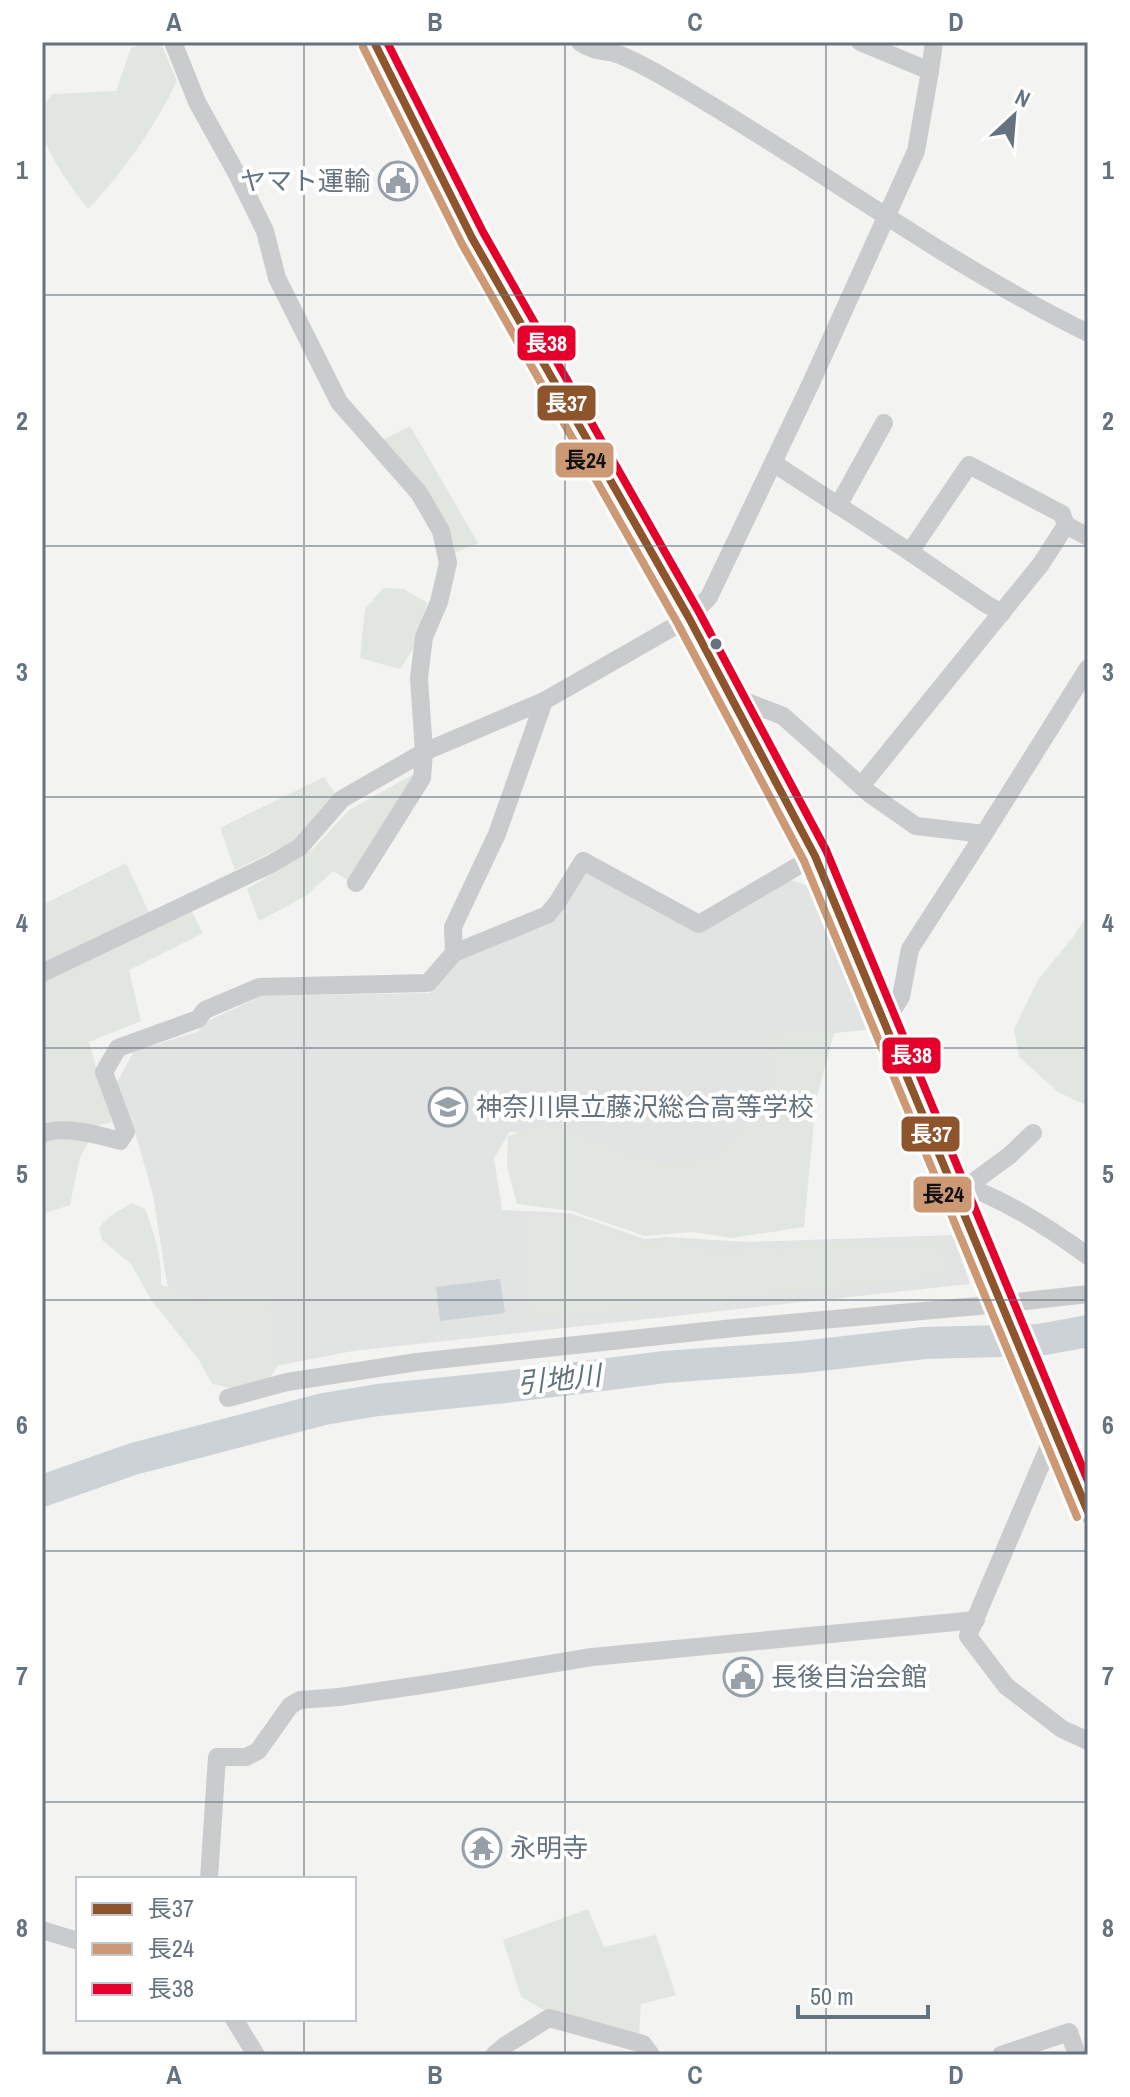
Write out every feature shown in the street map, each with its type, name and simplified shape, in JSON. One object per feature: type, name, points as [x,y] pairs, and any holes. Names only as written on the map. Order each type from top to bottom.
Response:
[{"type":"street","points":[[173,42],[197,102],[265,231],[277,278],[339,402],[419,493],[441,531],[448,563],[439,602],[424,637],[419,678],[424,752],[422,778],[356,883]]},
{"type":"street","points":[[374,42],[472,238],[689,618],[815,856],[885,1022],[959,1183],[1002,1309],[1088,1512]]},
{"type":"street","points":[[580,42],[592,50],[618,55],[673,82],[886,217],[1034,306],[1088,333]]},
{"type":"street","points":[[860,42],[930,71]]},
{"type":"street","points":[[42,973],[271,864],[300,847],[342,799],[424,752],[544,701],[689,618],[709,597],[916,151],[934,42]]},
{"type":"street","points":[[838,506],[884,423]]},
{"type":"street","points":[[773,463],[1002,613]]},
{"type":"street","points":[[910,552],[969,465],[1062,514],[1066,525],[1088,537]]},
{"type":"street","points":[[861,786],[1041,564],[1066,525]]},
{"type":"street","points":[[885,1022],[901,997],[910,949],[1088,668]]},
{"type":"street","points":[[732,696],[783,716],[861,786],[916,826],[984,834]]},
{"type":"street","points":[[454,953],[453,927],[497,834],[544,701]]},
{"type":"street","points":[[42,1134],[50,1130],[100,1135],[120,1141],[126,1132],[104,1072],[118,1048],[198,1019],[205,1010],[259,987],[428,983],[454,953],[547,915],[583,861],[699,924],[815,856]]},
{"type":"street","points":[[959,1183],[1010,1155],[1033,1133]]},
{"type":"street","points":[[959,1183],[1031,1216],[1088,1256]]},
{"type":"street","points":[[228,1398],[287,1382],[417,1362],[734,1328],[1002,1309],[1088,1294]]},
{"type":"street","points":[[1055,1432],[968,1636],[1006,1686],[1062,1729],[1088,1741]]},
{"type":"street","points":[[209,1877],[217,1757],[246,1757],[258,1751],[290,1706],[300,1700],[421,1685],[592,1657],[976,1620]]},
{"type":"street","points":[[42,1930],[76,1940]]},
{"type":"street","points":[[494,2055],[549,2018],[643,2044],[651,2055]]},
{"type":"street","points":[[235,2021],[256,2055]]},
{"type":"street","points":[[1001,2055],[1069,2032],[1077,2055]]},
{"type":"shaded area","points":[[146,42],[160,42],[177,81],[137,148],[88,209],[49,149],[41,123],[43,109],[52,94],[116,91],[131,48]]},
{"type":"shaded area","points":[[410,426],[478,543],[452,554],[379,442]]},
{"type":"shaded area","points":[[383,588],[404,589],[427,603],[417,643],[400,669],[360,658],[365,609]]},
{"type":"shaded area","points":[[414,774],[349,881],[333,871],[306,896],[259,921],[247,889],[313,849],[349,810]]},
{"type":"shaded area","points":[[324,777],[336,795],[295,841],[235,870],[220,828]]},
{"type":"shaded area","points":[[126,863],[151,917],[187,902],[203,933],[129,970],[141,1021],[89,1042],[112,1122],[97,1126],[80,1157],[70,1205],[42,1214],[42,905]]},
{"type":"shaded area","name":"神奈川県立藤沢総合高等学校","points":[[585,871],[697,928],[785,878],[812,887],[873,1029],[790,1038],[776,1046],[766,1139],[726,1181],[510,1131],[494,1158],[502,1210],[570,1213],[644,1239],[667,1237],[747,1242],[953,1235],[970,1284],[353,1351],[234,1374],[167,1284],[153,1195],[117,1082],[134,1051],[197,1032],[208,1021],[261,996],[430,993],[440,975],[464,956],[548,925]]},
{"type":"shaded area","points":[[1088,914],[1088,1106],[1058,1092],[1019,1057],[1014,1029],[1038,980]]},
{"type":"shaded area","points":[[835,1030],[816,1100],[804,1227],[732,1238],[692,1232],[645,1236],[572,1211],[517,1204],[507,1167],[508,1136],[550,1124],[655,1165],[711,1160],[770,1104],[772,1034]]},
{"type":"shaded area","points":[[132,1203],[145,1209],[149,1219],[159,1255],[161,1285],[178,1289],[194,1304],[260,1294],[270,1300],[277,1367],[269,1379],[231,1388],[212,1384],[199,1360],[152,1301],[131,1264],[102,1240],[99,1227],[110,1216]]},
{"type":"shaded area","points":[[524,1215],[565,1216],[597,1224],[646,1245],[671,1239],[713,1252],[755,1248],[784,1250],[809,1244],[865,1242],[903,1249],[940,1240],[947,1276],[531,1319]]},
{"type":"shaded area","points":[[500,1279],[505,1313],[440,1321],[436,1287]]},
{"type":"shaded area","points":[[588,1909],[604,1947],[656,1935],[676,1995],[641,2004],[639,2036],[549,2013],[521,1997],[503,1940]]},
{"type":"waterway","name":"引地川","points":[[42,1491],[133,1459],[324,1409],[378,1400],[665,1367],[802,1357],[924,1343],[1039,1340],[1088,1331]]},
{"type":"transit line","name":"長37","points":[[374,42],[472,238],[689,618],[815,856],[1088,1512]]},
{"type":"transit line","name":"長38","points":[[387,42],[483,232],[699,612],[826,850],[1088,1481]]},
{"type":"transit line","name":"長24","points":[[363,47],[462,244],[678,624],[804,861],[1077,1517]]},
{"type":"place","name":"ヤマト運輸","points":[[398,181]]},
{"type":"place","name":"神奈川県立藤沢総合高等学校","points":[[448,1107]]},
{"type":"place","name":"長後自治会館","points":[[743,1677]]},
{"type":"place","name":"永明寺","points":[[482,1848]]}]
